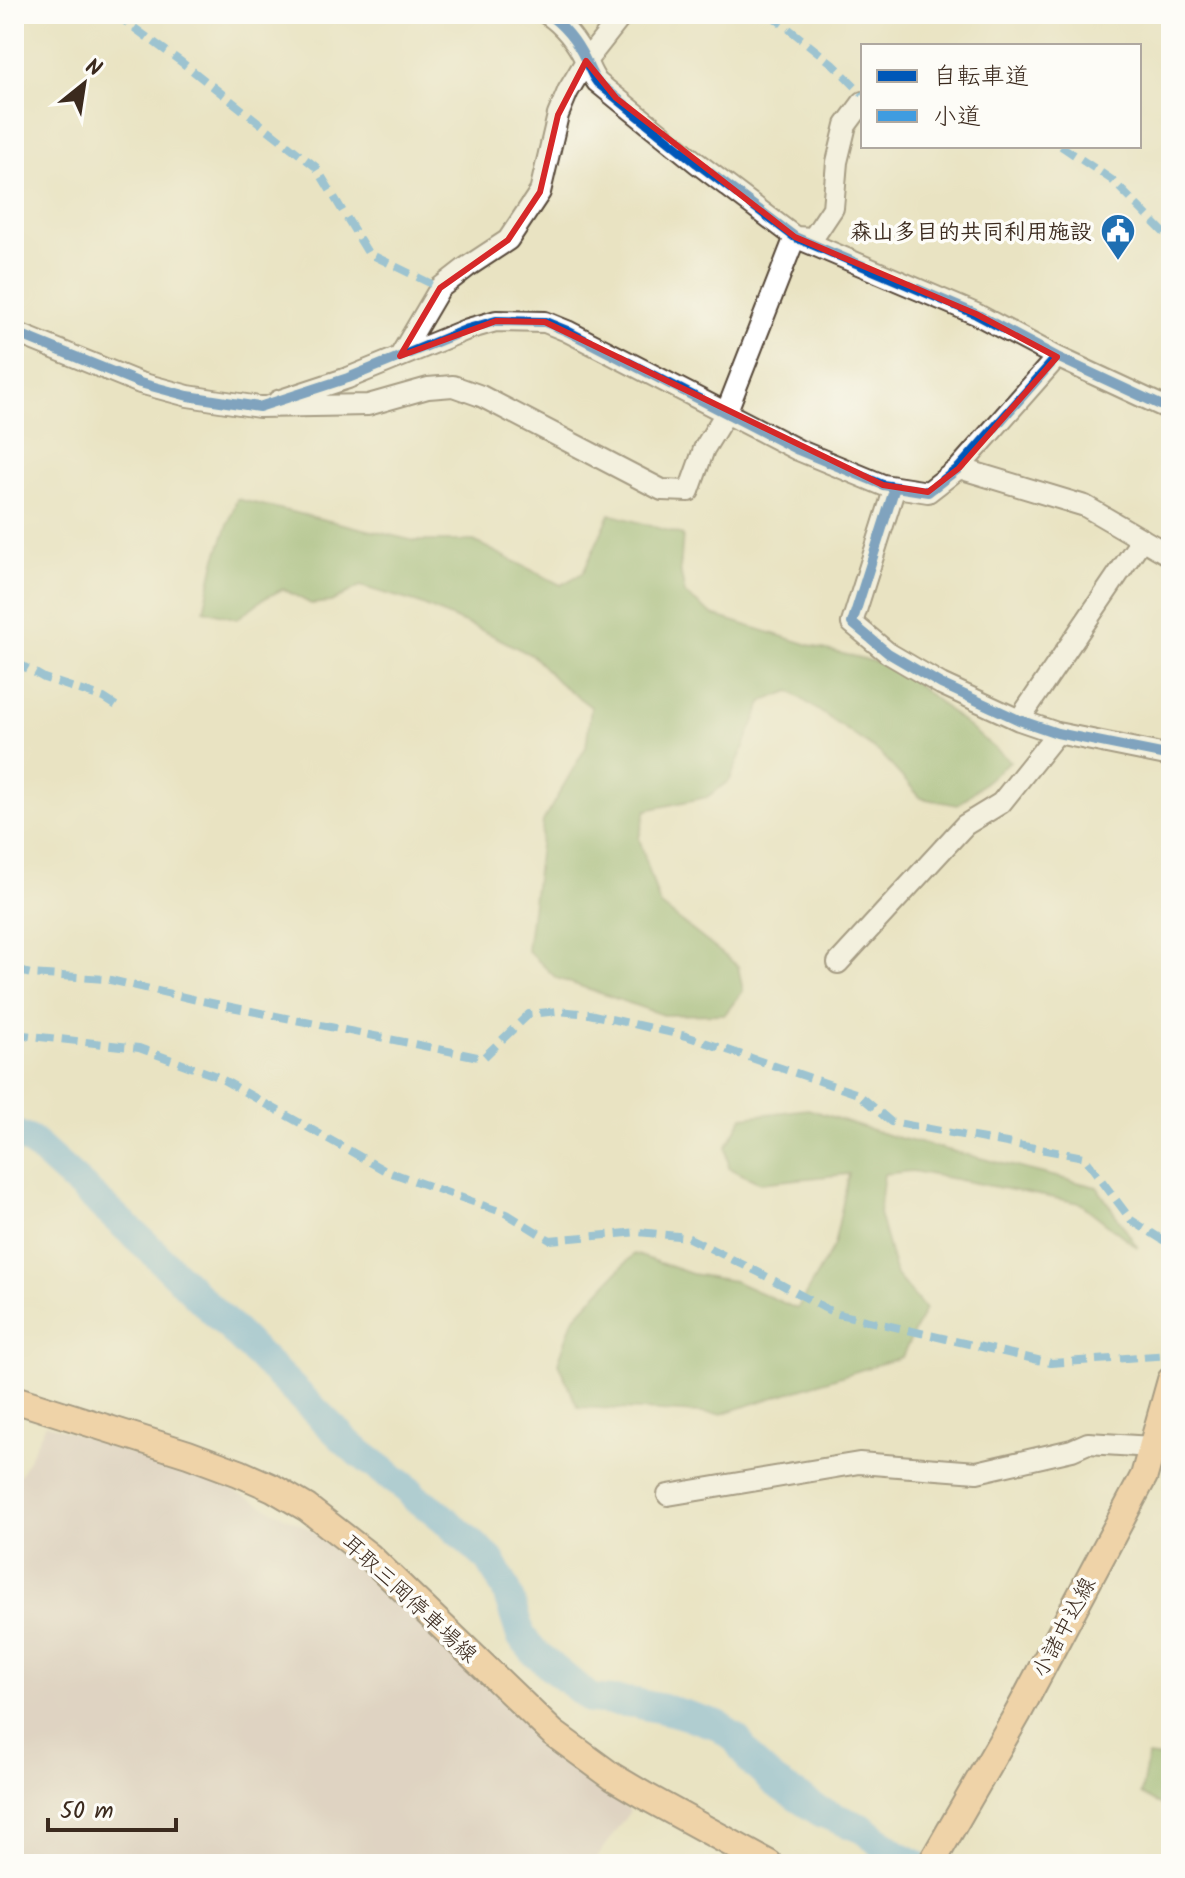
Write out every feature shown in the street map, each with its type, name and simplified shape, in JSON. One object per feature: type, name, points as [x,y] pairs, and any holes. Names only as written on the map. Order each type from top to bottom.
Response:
[{"type":"main road","points":[[1162,1454],[1171,1380]]},
{"type":"main road","name":"耳取三岡停車場線","points":[[14,1399],[201,1458],[273,1488],[307,1508],[369,1556],[553,1733],[634,1790],[769,1864]]},
{"type":"main road","name":"小諸中込線","points":[[933,1861],[1018,1713],[1144,1476],[1162,1454]]},
{"type":"street","points":[[547,14],[578,46],[589,72],[597,82],[795,237],[976,314],[1057,357],[1171,410]]},
{"type":"street","points":[[400,356],[440,288],[508,240],[540,192],[558,115],[568,91],[586,61],[623,14]]},
{"type":"street","points":[[795,237],[813,238],[833,208],[837,162],[846,125],[861,105]]},
{"type":"street","points":[[14,332],[140,383],[188,396],[259,407],[368,405],[428,388],[453,386],[481,396],[662,490],[689,491],[704,449],[726,413],[795,237]]},
{"type":"street","points":[[259,407],[348,378],[468,329],[496,321],[545,322],[798,450],[883,485],[928,492],[959,468],[1057,357]]},
{"type":"street","points":[[959,468],[1085,506],[1171,556]]},
{"type":"street","points":[[895,487],[852,623],[888,653],[941,684],[1019,720],[1057,733],[1171,756]]},
{"type":"street","points":[[1019,720],[1142,539]]},
{"type":"street","points":[[838,963],[965,825],[1001,803],[1057,733]]},
{"type":"street","points":[[668,1495],[859,1463],[977,1472],[1072,1450],[1088,1443],[1162,1454]]},
{"type":"highlighted area","points":[[586,61],[616,98],[795,237],[976,314],[1057,357],[959,468],[928,492],[883,485],[545,322],[496,321],[400,356],[440,288],[508,240],[540,192],[558,115]]},
{"type":"shaded area","points":[[46,1424],[229,1488],[314,1531],[630,1811],[593,1864],[14,1864],[14,1473],[20,1475]]},
{"type":"green space","points":[[237,499],[415,541],[474,541],[561,585],[583,573],[610,514],[683,535],[680,569],[685,594],[713,615],[819,648],[896,667],[1010,761],[958,805],[921,798],[880,753],[790,691],[763,701],[730,780],[707,797],[646,810],[639,838],[660,905],[738,966],[743,991],[725,1014],[663,1015],[556,978],[527,950],[543,821],[586,747],[591,707],[558,682],[533,656],[418,603],[360,586],[331,602],[311,604],[283,589],[263,599],[237,619],[204,610],[215,561]]},
{"type":"green space","points":[[808,1109],[891,1136],[1097,1187],[1138,1248],[1080,1203],[912,1171],[884,1174],[879,1213],[896,1275],[925,1309],[902,1357],[721,1414],[578,1407],[558,1363],[573,1319],[634,1254],[692,1274],[734,1281],[797,1309],[834,1245],[849,1174],[760,1183],[729,1168],[726,1147],[743,1117]]},
{"type":"green space","points":[[1148,1756],[1171,1759],[1171,1812],[1141,1794]]},
{"type":"waterway","points":[[14,1134],[31,1141],[146,1245],[352,1447],[434,1510],[490,1560],[506,1589],[521,1636],[536,1654],[591,1699],[635,1703],[718,1725],[737,1740],[752,1762],[774,1782],[821,1812],[863,1829],[897,1855],[915,1864]]},
{"type":"marked path","points":[[115,14],[316,167],[368,253],[440,288]]},
{"type":"marked path","points":[[770,14],[833,64],[861,92]]},
{"type":"marked path","points":[[1064,148],[1112,180],[1171,240]]},
{"type":"marked path","points":[[14,661],[44,678],[104,698],[121,709]]},
{"type":"marked path","points":[[14,970],[106,979],[483,1058],[529,1014],[558,1011],[589,1014],[686,1036],[858,1094],[891,1122],[1084,1157],[1131,1220],[1171,1245]]},
{"type":"marked path","points":[[14,1034],[139,1048],[216,1076],[384,1170],[507,1214],[550,1240],[639,1232],[687,1237],[834,1313],[1051,1363],[1171,1355]]},
{"type":"cycle path","points":[[547,14],[574,40],[597,82],[795,237],[976,314],[1057,357],[1171,410]]},
{"type":"cycle path","points":[[14,332],[140,383],[188,396],[259,407],[348,378],[468,329],[496,321],[545,322],[798,450],[883,485],[928,492],[959,468],[1057,357]]},
{"type":"cycle path","points":[[895,487],[852,623],[888,653],[941,684],[1019,720],[1057,733],[1171,756]]},
{"type":"place","name":"森山多目的共同利用施設","points":[[1118,262]]}]
